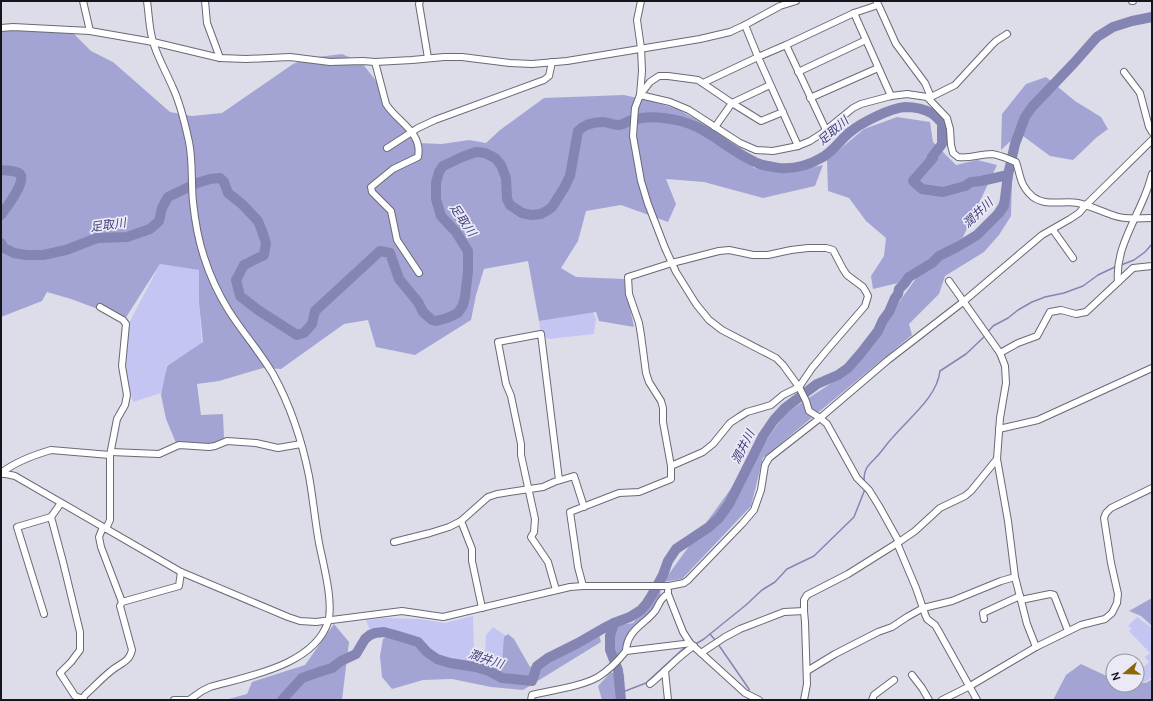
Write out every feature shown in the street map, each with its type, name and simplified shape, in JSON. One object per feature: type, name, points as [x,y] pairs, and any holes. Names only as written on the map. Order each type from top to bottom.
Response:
[{"type":"street","points":[[83,1],[90,31]]},
{"type":"street","points":[[147,1],[153,42],[162,68],[174,89],[184,120],[190,146],[193,202],[197,230],[204,258],[214,283],[228,310],[272,372],[289,409],[299,436],[309,475],[317,534],[330,599],[329,620],[320,638],[311,648],[292,661],[269,670],[210,687],[190,700],[174,700]]},
{"type":"street","points":[[205,1],[207,23],[220,58]]},
{"type":"street","points":[[420,1],[419,4],[428,58]]},
{"type":"street","points":[[641,1],[637,20],[641,48],[642,71],[640,95],[635,108],[633,136],[641,181],[648,204],[676,272],[696,304],[709,320],[722,330],[776,358],[783,365],[800,389],[809,411],[828,424],[857,478],[869,490],[879,506],[898,543],[927,619],[935,625],[977,700]]},
{"type":"street","points":[[1,28],[13,27],[90,31],[153,42],[220,58],[246,59],[290,57],[330,62],[375,62],[444,57],[532,64],[567,61],[700,39],[730,32],[780,6],[796,1]]},
{"type":"street","points":[[703,83],[878,3],[896,44],[925,83],[929,97],[947,118],[953,153],[958,157],[965,158],[991,154],[1016,162],[1020,180],[1026,191],[1035,198],[1050,203],[1077,203],[1117,216],[1152,218]]},
{"type":"street","points":[[854,13],[891,96]]},
{"type":"street","points":[[745,25],[798,146]]},
{"type":"street","points":[[640,95],[670,102],[689,110],[740,143],[756,150],[773,152],[798,146],[810,141],[853,108],[861,104],[891,96],[907,94],[929,97],[955,85],[996,41],[1008,34]]},
{"type":"street","points":[[798,72],[866,40]]},
{"type":"street","points":[[786,45],[826,130]]},
{"type":"street","points":[[375,62],[386,104],[389,109],[412,132],[416,139],[419,151],[418,157],[393,169],[371,187],[372,192],[391,211],[397,240],[419,273]]},
{"type":"street","points":[[386,148],[435,120],[544,80],[549,76],[552,62]]},
{"type":"street","points":[[810,98],[878,68]]},
{"type":"street","points":[[1124,72],[1140,93],[1149,127],[1152,132]]},
{"type":"street","points":[[640,95],[650,82],[659,76],[668,76],[698,80],[761,121],[783,112]]},
{"type":"street","points":[[715,127],[732,103],[770,85]]},
{"type":"street","points":[[1,473],[14,476],[181,572],[288,617],[300,620],[316,622],[402,611],[443,617],[556,590],[583,586],[666,586],[684,583],[754,510],[761,490],[765,464],[769,458],[820,418],[888,360],[963,302],[1042,235],[1053,230],[1079,213],[1152,140]]},
{"type":"street","points":[[1118,282],[1117,275],[1126,235],[1145,194],[1152,174]]},
{"type":"street","points":[[1053,230],[1073,258]]},
{"type":"street","points":[[583,586],[578,567],[570,512],[619,493],[639,492],[671,479],[671,466],[663,422],[663,408],[646,374],[639,323],[629,294],[628,277],[672,263],[730,250],[753,255],[768,256],[792,250],[826,248],[833,250],[842,269],[866,292],[868,296],[865,306],[826,350],[812,368],[800,389],[783,395],[771,405],[747,412],[730,424],[713,444],[703,452],[671,466]]},
{"type":"street","points":[[1000,353],[1037,336],[1050,312],[1061,310],[1076,314],[1086,312],[1133,268],[1152,266]]},
{"type":"street","points":[[949,281],[1000,353],[1005,366],[1006,383],[1000,418],[997,459],[1008,521],[1015,577],[1027,624],[1036,647]]},
{"type":"street","points":[[51,518],[80,632],[80,650],[60,673],[75,696],[83,699],[85,695],[111,670],[126,662],[130,657],[132,650],[120,606],[122,602],[101,547],[99,537],[110,520],[111,454],[117,419],[125,405],[127,395],[122,366],[126,324],[123,320],[100,307]]},
{"type":"street","points":[[556,590],[548,562],[530,537],[534,532],[535,519],[520,455],[521,444],[511,396],[506,384],[498,342],[541,334],[559,480]]},
{"type":"street","points":[[999,429],[1038,420],[1152,368]]},
{"type":"street","points":[[1,473],[10,466],[51,450],[111,454],[159,454],[179,445],[209,447],[227,441],[256,443],[278,448],[301,444]]},
{"type":"street","points":[[804,700],[808,684],[804,611],[804,600],[807,596],[848,574],[898,543],[920,527],[940,508],[965,496],[971,491],[997,459]]},
{"type":"street","points":[[394,542],[449,527],[461,520],[488,498],[497,494],[543,487],[559,480],[574,476],[584,507]]},
{"type":"street","points":[[942,700],[970,686],[1036,647],[1082,625],[1105,619],[1112,613],[1117,603],[1118,594],[1111,563],[1104,518],[1106,513],[1111,508],[1152,488]]},
{"type":"street","points":[[44,614],[17,527],[51,518],[61,503]]},
{"type":"street","points":[[461,520],[472,549],[472,561],[482,608]]},
{"type":"street","points":[[122,602],[179,586],[181,572]]},
{"type":"street","points":[[808,671],[835,654],[878,632],[892,627],[923,608],[952,601],[1000,581],[1015,577]]},
{"type":"street","points":[[666,586],[683,632],[692,644],[745,693],[757,699]]},
{"type":"street","points":[[531,700],[532,695],[581,684],[591,680],[611,667],[624,654],[632,634],[637,627],[654,613],[661,599],[668,594]]},
{"type":"street","points":[[984,619],[983,613],[1021,598],[1050,594],[1054,595],[1068,632]]},
{"type":"street","points":[[701,653],[740,629],[784,612],[804,611]]},
{"type":"street","points":[[624,654],[692,644]]},
{"type":"street","points":[[650,684],[692,644]]},
{"type":"street","points":[[665,671],[668,700]]},
{"type":"street","points":[[912,675],[929,700]]},
{"type":"street","points":[[872,700],[874,695],[894,680]]},
{"type":"shaded area","points":[[9,29],[72,32],[91,51],[113,62],[170,112],[192,116],[222,113],[293,64],[309,58],[342,54],[362,63],[381,87],[397,120],[417,143],[442,144],[469,140],[486,143],[500,130],[544,98],[624,95],[677,109],[694,118],[720,133],[754,168],[793,172],[823,165],[815,186],[763,198],[704,182],[666,179],[676,204],[668,222],[621,205],[586,211],[578,241],[561,268],[576,277],[624,279],[634,327],[599,321],[596,312],[539,321],[528,261],[484,269],[476,295],[471,320],[415,355],[376,347],[368,320],[344,324],[281,369],[263,368],[219,381],[197,384],[201,415],[223,414],[224,438],[216,444],[176,443],[166,419],[161,395],[167,366],[203,342],[199,303],[199,270],[160,264],[125,319],[71,299],[47,292],[42,301],[1,317],[1,32]]},
{"type":"shaded area","points":[[1046,77],[1075,101],[1101,117],[1108,129],[1097,137],[1073,160],[1050,156],[1019,133],[1001,150],[1002,114],[1026,84]]},
{"type":"shaded area","points":[[897,117],[930,122],[933,142],[956,165],[977,160],[997,165],[963,237],[898,283],[873,289],[871,276],[884,256],[886,238],[866,221],[849,198],[828,191],[827,160],[864,129]]},
{"type":"shaded area","points":[[1012,180],[1011,216],[999,235],[984,252],[945,276],[939,294],[909,324],[912,335],[763,458],[751,506],[682,579],[663,582],[786,413],[839,378],[871,341],[922,270],[988,221]]},
{"type":"shaded area","points":[[160,264],[200,270],[199,303],[202,344],[166,366],[166,382],[164,392],[133,402],[128,383],[126,362],[129,323]]},
{"type":"shaded area","points":[[593,312],[596,319],[594,334],[548,339],[541,334],[539,321]]},
{"type":"shaded area","points":[[660,588],[659,602],[652,614],[629,631],[624,647],[615,661],[609,661],[606,645],[609,629],[619,625],[633,623]]},
{"type":"shaded area","points":[[1152,598],[1152,626],[1141,616],[1129,611]]},
{"type":"shaded area","points":[[473,616],[474,650],[485,655],[486,635],[493,627],[506,636],[505,660],[496,668],[448,662],[393,634],[370,631],[366,620],[384,618],[420,619],[445,623]]},
{"type":"shaded area","points":[[1137,617],[1152,628],[1152,677],[1145,682],[1145,666],[1149,662],[1145,657],[1150,653],[1129,631],[1132,629],[1128,626]]},
{"type":"shaded area","points":[[334,624],[349,642],[342,700],[225,700],[247,694],[252,682],[305,665]]},
{"type":"shaded area","points":[[598,631],[601,642],[523,690],[491,687],[452,679],[423,680],[392,689],[382,677],[380,656],[383,639],[390,634],[416,637],[427,650],[451,660],[472,665],[496,668],[502,663],[504,637],[508,634],[514,639],[530,667],[560,649]]},
{"type":"shaded area","points":[[1081,664],[1105,675],[1105,693],[1145,693],[1145,683],[1152,679],[1152,700],[1053,700],[1066,675]]},
{"type":"shaded area","points":[[611,672],[617,675],[624,674],[625,700],[602,700],[598,686]]},
{"type":"waterway","name":"潤井川","points":[[282,700],[302,678],[332,668],[341,661],[356,654],[365,639],[375,633],[384,632],[418,642],[427,652],[437,659],[450,663],[476,667],[489,671],[502,678],[532,681],[537,666],[548,658],[641,610],[652,595],[663,575],[668,561],[676,549],[709,527],[719,518],[729,504],[763,436],[774,420],[785,408],[817,384],[838,375],[848,368],[878,331],[889,312],[899,289],[909,277],[932,263],[939,256],[977,235],[999,213],[1004,206],[1008,175],[1015,144],[1025,117],[1032,107],[1097,37],[1113,27],[1152,17]]},
{"type":"waterway","name":"足取川","points":[[1,243],[4,248],[14,253],[43,255],[66,250],[97,238],[127,237],[150,229],[159,221],[162,208],[168,197],[197,183],[220,178],[224,182],[228,193],[242,204],[258,221],[266,243],[264,255],[244,265],[236,280],[240,296],[258,310],[297,335],[304,333],[312,324],[315,311],[380,251],[390,253],[399,279],[418,302],[423,312],[432,320],[436,321],[458,313],[463,305],[465,297],[468,271],[468,251],[456,232],[441,216],[436,199],[436,183],[439,172],[443,166],[476,152],[485,153],[495,158],[501,165],[506,178],[507,199],[510,205],[522,213],[531,215],[541,214],[552,207],[570,176],[578,131],[593,123],[607,122],[620,125],[638,118],[650,117],[680,121],[690,124],[710,134],[757,163],[780,168],[791,168],[812,163],[821,158],[829,153],[850,132],[876,116],[899,108],[911,107],[922,109],[931,113],[942,123],[942,144],[932,157],[933,158],[913,181],[922,189],[943,192],[965,186],[971,182],[1008,175]]},
{"type":"waterway","name":"足取川","points":[[1,170],[16,172],[20,174],[21,177],[21,182],[15,194],[1,215]]},
{"type":"waterway","points":[[1121,265],[1134,260],[1145,252],[1152,244]]},
{"type":"waterway","points":[[987,333],[993,326],[1032,302],[1083,286],[1098,275],[1117,266]]},
{"type":"waterway","points":[[864,481],[865,471],[869,465],[928,398],[934,389],[940,371],[966,354],[985,336]]},
{"type":"waterway","points":[[694,645],[704,639],[762,590],[775,582],[787,569],[814,556],[854,517],[865,489]]},
{"type":"waterway","points":[[614,623],[610,636],[610,650],[618,670],[621,700]]},
{"type":"waterway","points":[[710,634],[716,641]]},
{"type":"waterway","points":[[718,644],[749,689],[749,693]]},
{"type":"waterway","points":[[620,693],[646,683],[683,649],[689,646]]}]
